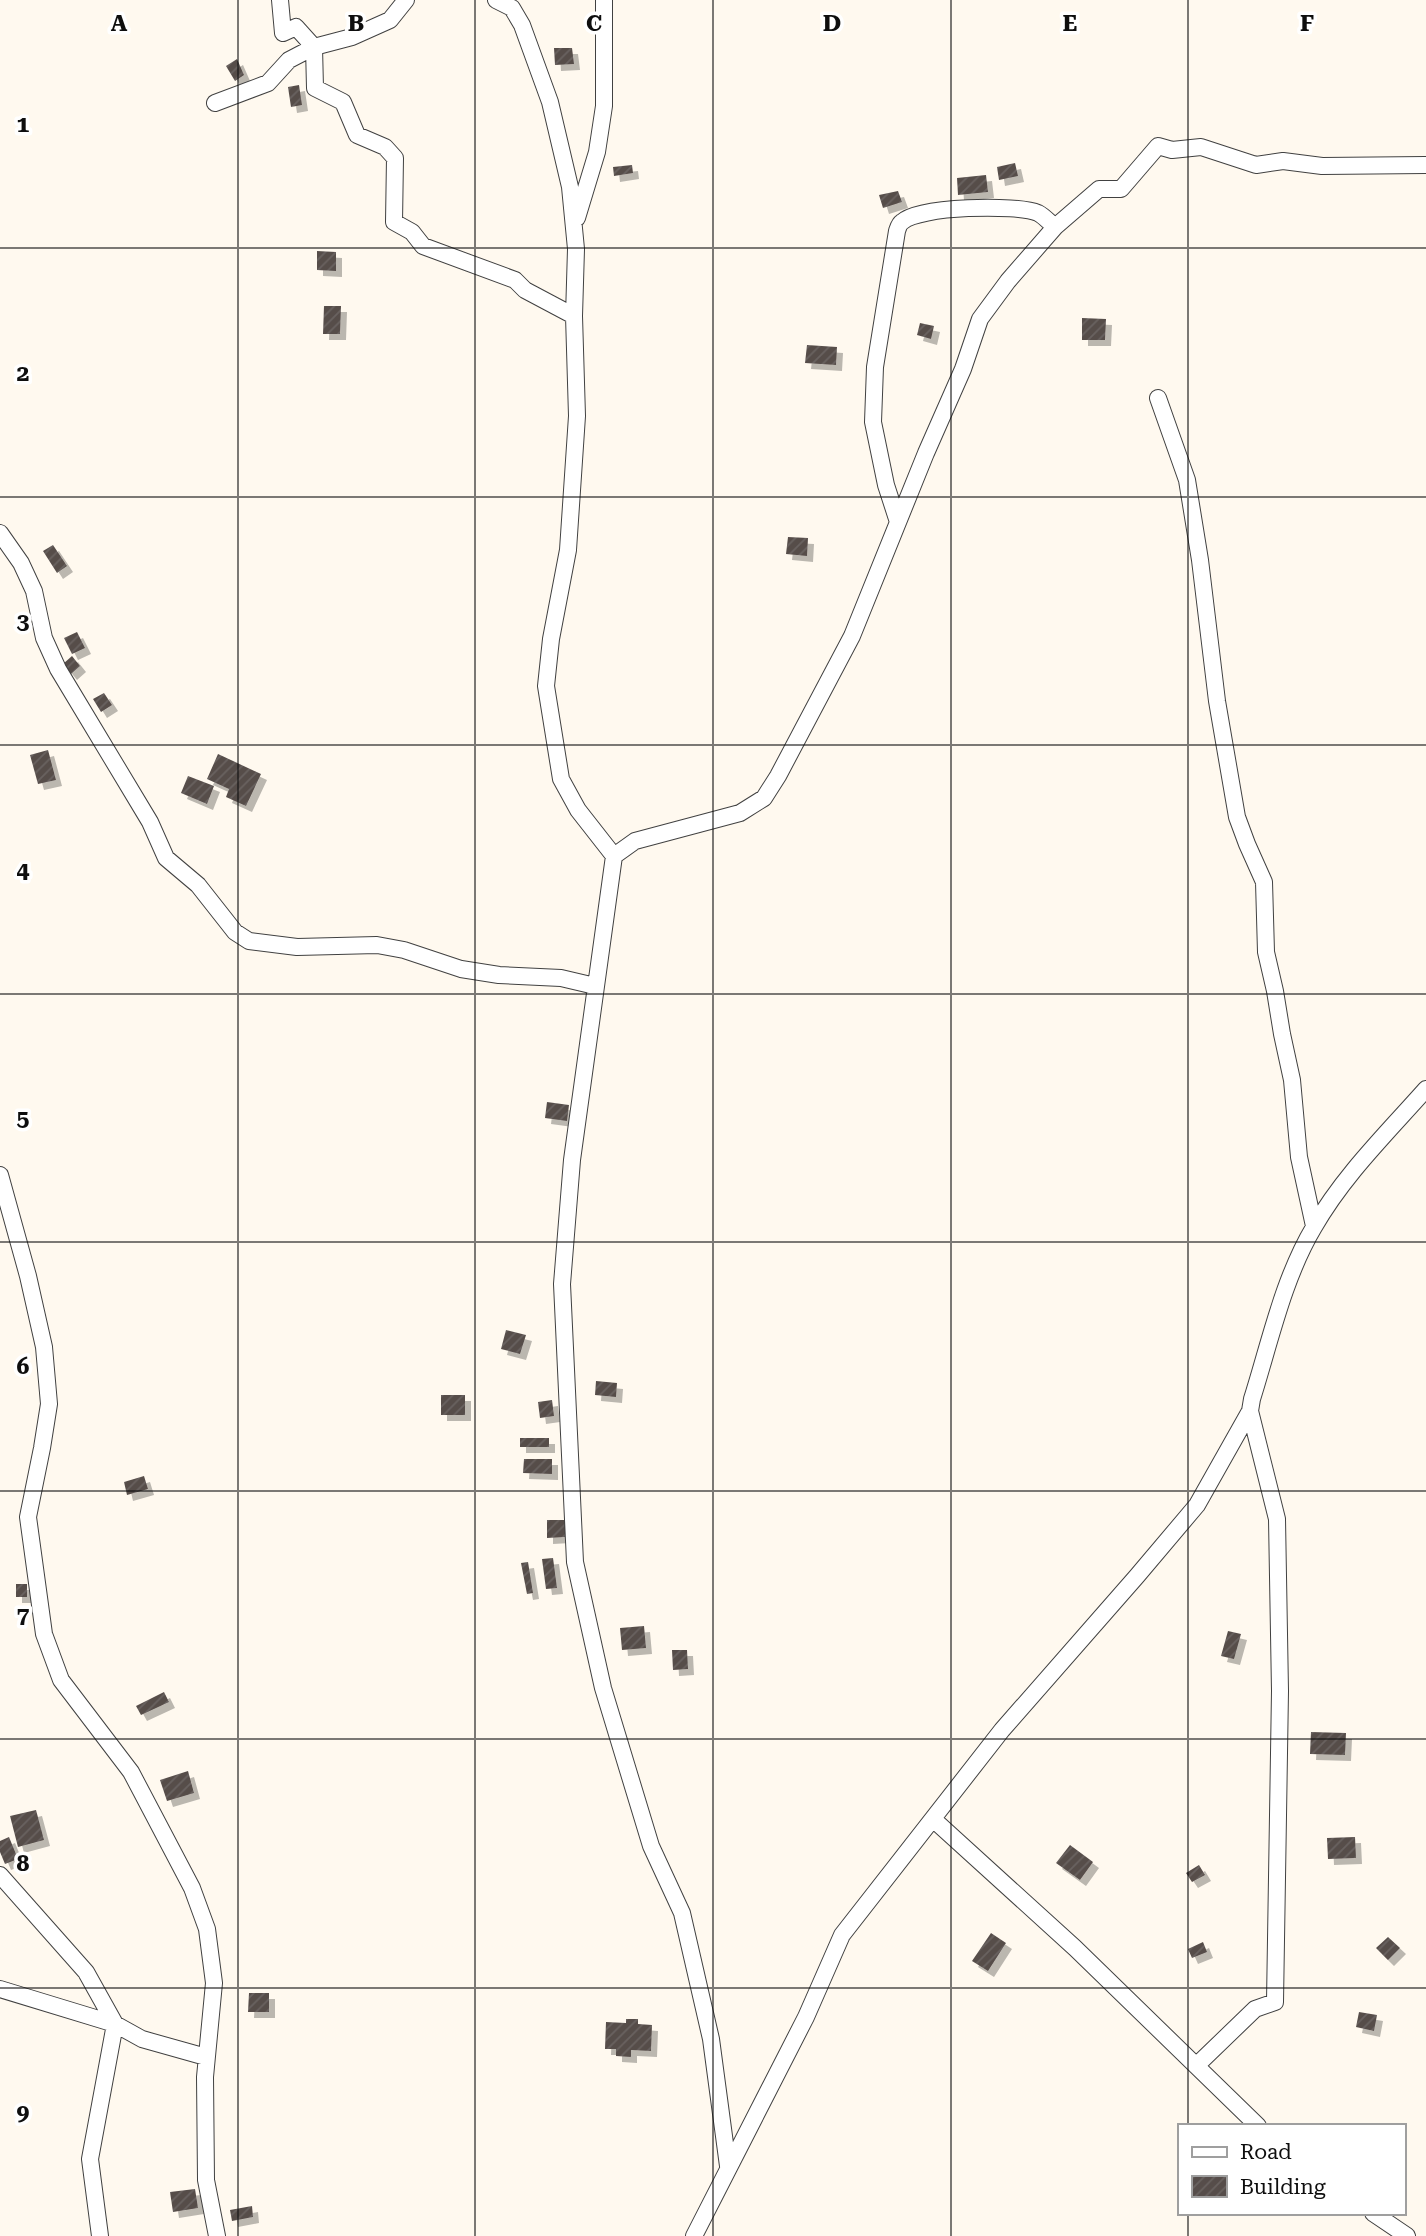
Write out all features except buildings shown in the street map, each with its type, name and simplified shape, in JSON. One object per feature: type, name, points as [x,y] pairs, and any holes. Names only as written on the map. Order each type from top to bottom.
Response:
[{"type":"street","points":[[280,0],[283,33],[296,27],[314,47],[315,88],[343,102],[357,135],[385,147],[395,158],[394,222],[412,232],[423,246],[515,280],[524,290],[574,316]]},
{"type":"street","points":[[215,103],[268,83],[289,60],[314,47],[352,37],[390,20],[406,0]]},
{"type":"street","points":[[496,0],[512,8],[522,25],[550,102],[570,187],[576,249],[574,316],[577,416],[568,550],[551,639],[547,686],[561,779],[578,810],[614,856]]},
{"type":"street","points":[[574,228],[597,152],[604,106],[604,0]]},
{"type":"street","points":[[728,2166],[711,2039],[682,1913],[647,1833],[603,1688],[575,1562],[562,1284],[572,1160],[614,856],[635,841],[740,813],[764,798],[852,636],[963,369],[980,318],[1055,227],[1099,189],[1121,189],[1158,146],[1172,150],[1201,147],[1256,165],[1283,161],[1322,166],[1426,165]]},
{"type":"street","points":[[898,522],[886,485],[873,422],[875,368],[897,232],[902,222],[920,213],[968,208],[1007,208],[1038,213],[1055,227]]},
{"type":"street","points":[[1158,398],[1187,480],[1200,560],[1217,701],[1237,817],[1264,882],[1266,952],[1292,1080],[1300,1157],[1314,1226]]},
{"type":"street","points":[[0,533],[21,563],[34,591],[44,638],[58,669],[150,822],[166,858],[198,885],[235,932],[249,941],[298,947],[377,945],[404,950],[461,969],[499,975],[561,978],[595,986]]},
{"type":"street","points":[[694,2236],[806,2017],[842,1935],[1002,1730],[1197,1504],[1250,1411],[1293,1269],[1314,1226],[1347,1179],[1426,1089]]},
{"type":"street","points":[[0,1175],[28,1276],[44,1348],[49,1404],[28,1517],[44,1634],[61,1680],[131,1772],[192,1888],[207,1929],[214,1983],[206,2057],[206,2180],[217,2236]]},
{"type":"street","points":[[1197,2065],[1255,2009],[1275,2001],[1280,1691],[1277,1519],[1250,1411]]},
{"type":"street","points":[[933,1819],[1075,1948],[1256,2124]]},
{"type":"street","points":[[0,1875],[86,1972],[115,2024],[90,2159],[100,2236]]},
{"type":"street","points":[[0,1989],[115,2024],[142,2039],[206,2057]]},
{"type":"street","points":[[1376,2215],[1407,2236]]}]
